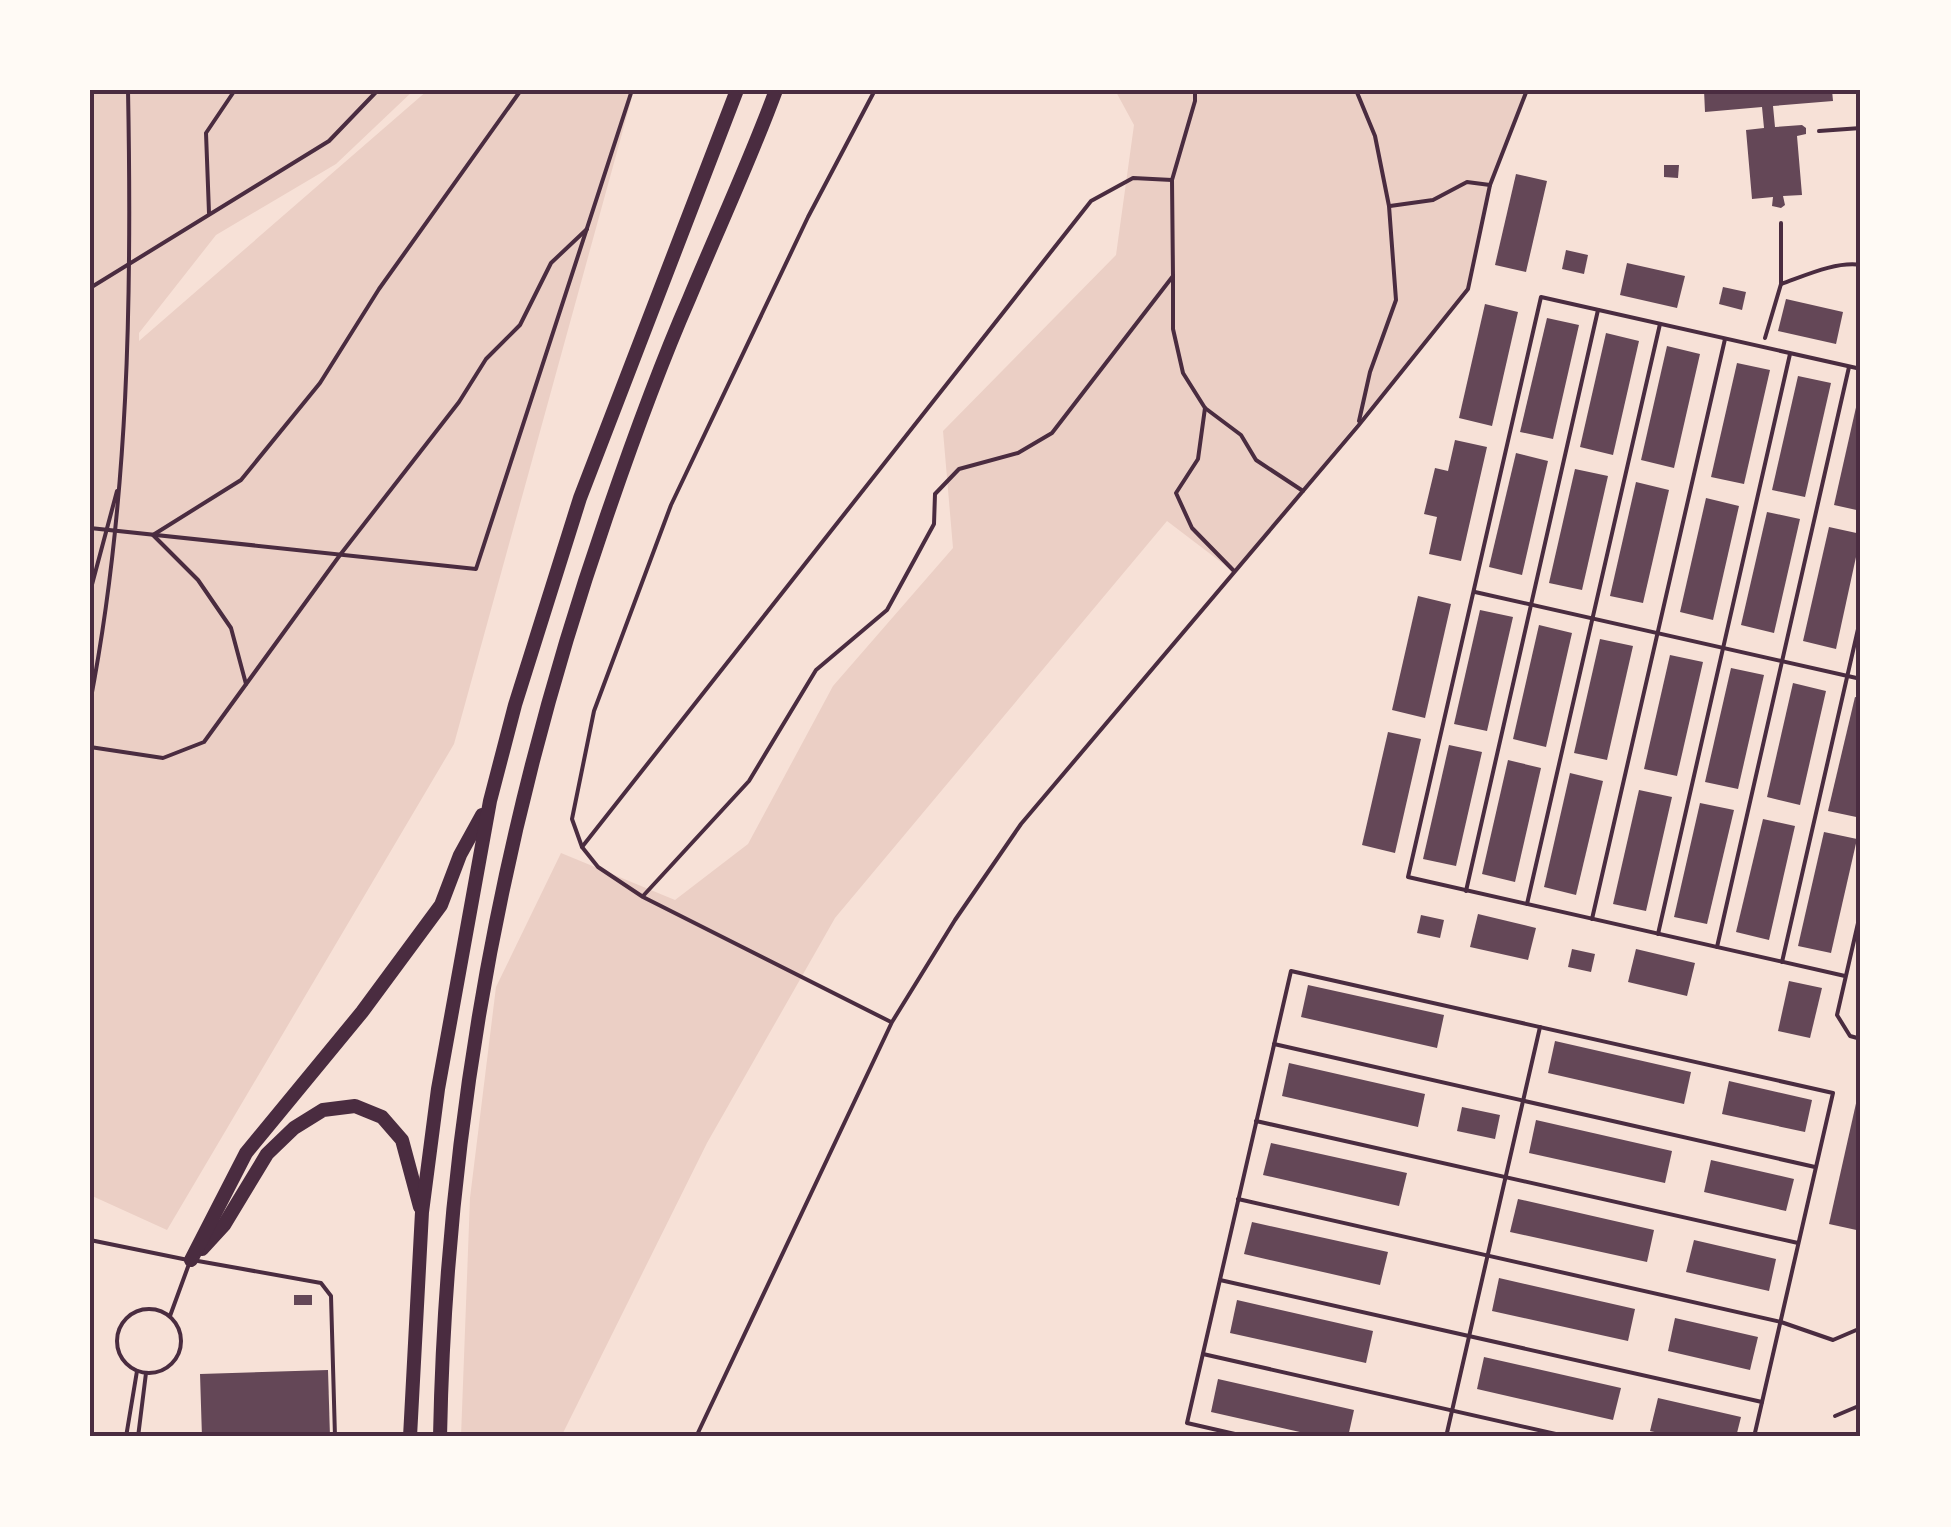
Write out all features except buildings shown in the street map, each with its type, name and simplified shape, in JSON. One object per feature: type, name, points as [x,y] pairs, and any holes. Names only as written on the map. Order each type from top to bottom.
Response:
[{"type":"highway","points":[[410,1437],[422,1212],[438,1089],[490,802],[515,705],[580,498],[737,90]]},
{"type":"highway","points":[[440,1437],[442,1357],[467,1088],[492,936],[524,796],[569,631],[607,515],[688,300],[776,90]]},
{"type":"highway","points":[[191,1260],[246,1153],[362,1012],[441,905],[460,855],[490,802]]},
{"type":"highway","points":[[191,1260],[224,1225],[267,1154],[294,1128],[322,1110],[355,1106],[382,1117],[402,1140],[422,1212]]},
{"type":"lane","points":[[1845,976],[1408,878],[1540,297],[1861,369]]},
{"type":"lane","points":[[1466,891],[1598,310]]},
{"type":"lane","points":[[1527,904],[1660,324]]},
{"type":"lane","points":[[1592,919],[1725,338]]},
{"type":"lane","points":[[1658,934],[1790,353]]},
{"type":"lane","points":[[1717,947],[1850,366]]},
{"type":"lane","points":[[1473,592],[1861,680]]},
{"type":"lane","points":[[1782,962],[1861,616]]},
{"type":"lane","points":[[1861,910],[1837,1014],[1850,1036],[1861,1039]]},
{"type":"lane","points":[[1248,1437],[1187,1423],[1291,970],[1833,1093],[1754,1437]]},
{"type":"lane","points":[[1446,1437],[1540,1027]]},
{"type":"lane","points":[[1274,1044],[1816,1167]]},
{"type":"lane","points":[[1256,1121],[1799,1244]]},
{"type":"lane","points":[[1238,1199],[1781,1322],[1833,1340],[1861,1328]]},
{"type":"lane","points":[[90,1240],[321,1282],[332,1296],[335,1437]]},
{"type":"lane","points":[[170,1316],[191,1260]]},
{"type":"lane","points":[[1220,1280],[1762,1402]]},
{"type":"lane","points":[[142,1309],[170,1316],[180,1331],[181,1349],[172,1365],[146,1373],[121,1357],[117,1346],[119,1328],[132,1313],[142,1309]]},
{"type":"lane","points":[[1203,1354],[1569,1437]]},
{"type":"lane","points":[[126,1437],[138,1371]]},
{"type":"lane","points":[[138,1437],[146,1373]]},
{"type":"lane","points":[[1836,1416],[1861,1405]]},
{"type":"path","points":[[90,703],[118,531],[131,262],[128,90]]},
{"type":"path","points":[[210,213],[206,133],[235,90]]},
{"type":"path","points":[[90,288],[329,140],[378,90]]},
{"type":"path","points":[[153,535],[241,480],[320,383],[379,289],[521,90]]},
{"type":"path","points":[[90,528],[476,570],[632,90]]},
{"type":"path","points":[[875,90],[808,218],[671,505],[594,710],[572,818],[582,847],[598,867],[643,896],[892,1022]]},
{"type":"path","points":[[1195,90],[1172,180],[1174,329],[1183,373],[1205,408],[1242,435],[1256,460],[1304,491]]},
{"type":"path","points":[[1356,90],[1375,136],[1389,206],[1396,300],[1370,372],[1358,426]]},
{"type":"path","points":[[696,1437],[892,1022],[955,920],[1021,824],[1304,491],[1468,289],[1490,185],[1527,90]]},
{"type":"path","points":[[1819,131],[1861,128]]},
{"type":"path","points":[[582,847],[1091,201],[1133,178],[1172,180]]},
{"type":"path","points":[[1389,206],[1432,200],[1466,182],[1490,185]]},
{"type":"path","points":[[1762,347],[1781,284],[1781,222]]},
{"type":"path","points":[[90,747],[163,758],[204,742],[458,402],[486,358],[520,325],[552,264],[588,228]]},
{"type":"path","points":[[1781,284],[1853,263],[1861,265]]},
{"type":"path","points":[[643,896],[749,782],[816,670],[888,610],[934,524],[935,494],[958,469],[1018,453],[1052,432],[1172,276]]},
{"type":"path","points":[[1205,408],[1198,459],[1176,493],[1192,528],[1234,572]]},
{"type":"path","points":[[90,592],[120,480]]},
{"type":"path","points":[[153,535],[198,580],[231,628],[246,684]]},
{"type":"shaded area","points":[[90,90],[414,90],[336,164],[216,235],[139,333],[139,341],[428,90],[634,90],[454,744],[167,1230],[90,1195]]},
{"type":"shaded area","points":[[1115,90],[1527,90],[1490,185],[1468,289],[1234,572],[1167,521],[835,918],[707,1143],[561,1437],[461,1437],[470,1198],[496,987],[561,853],[675,900],[748,844],[833,686],[953,548],[943,431],[1116,255],[1134,125]]}]
